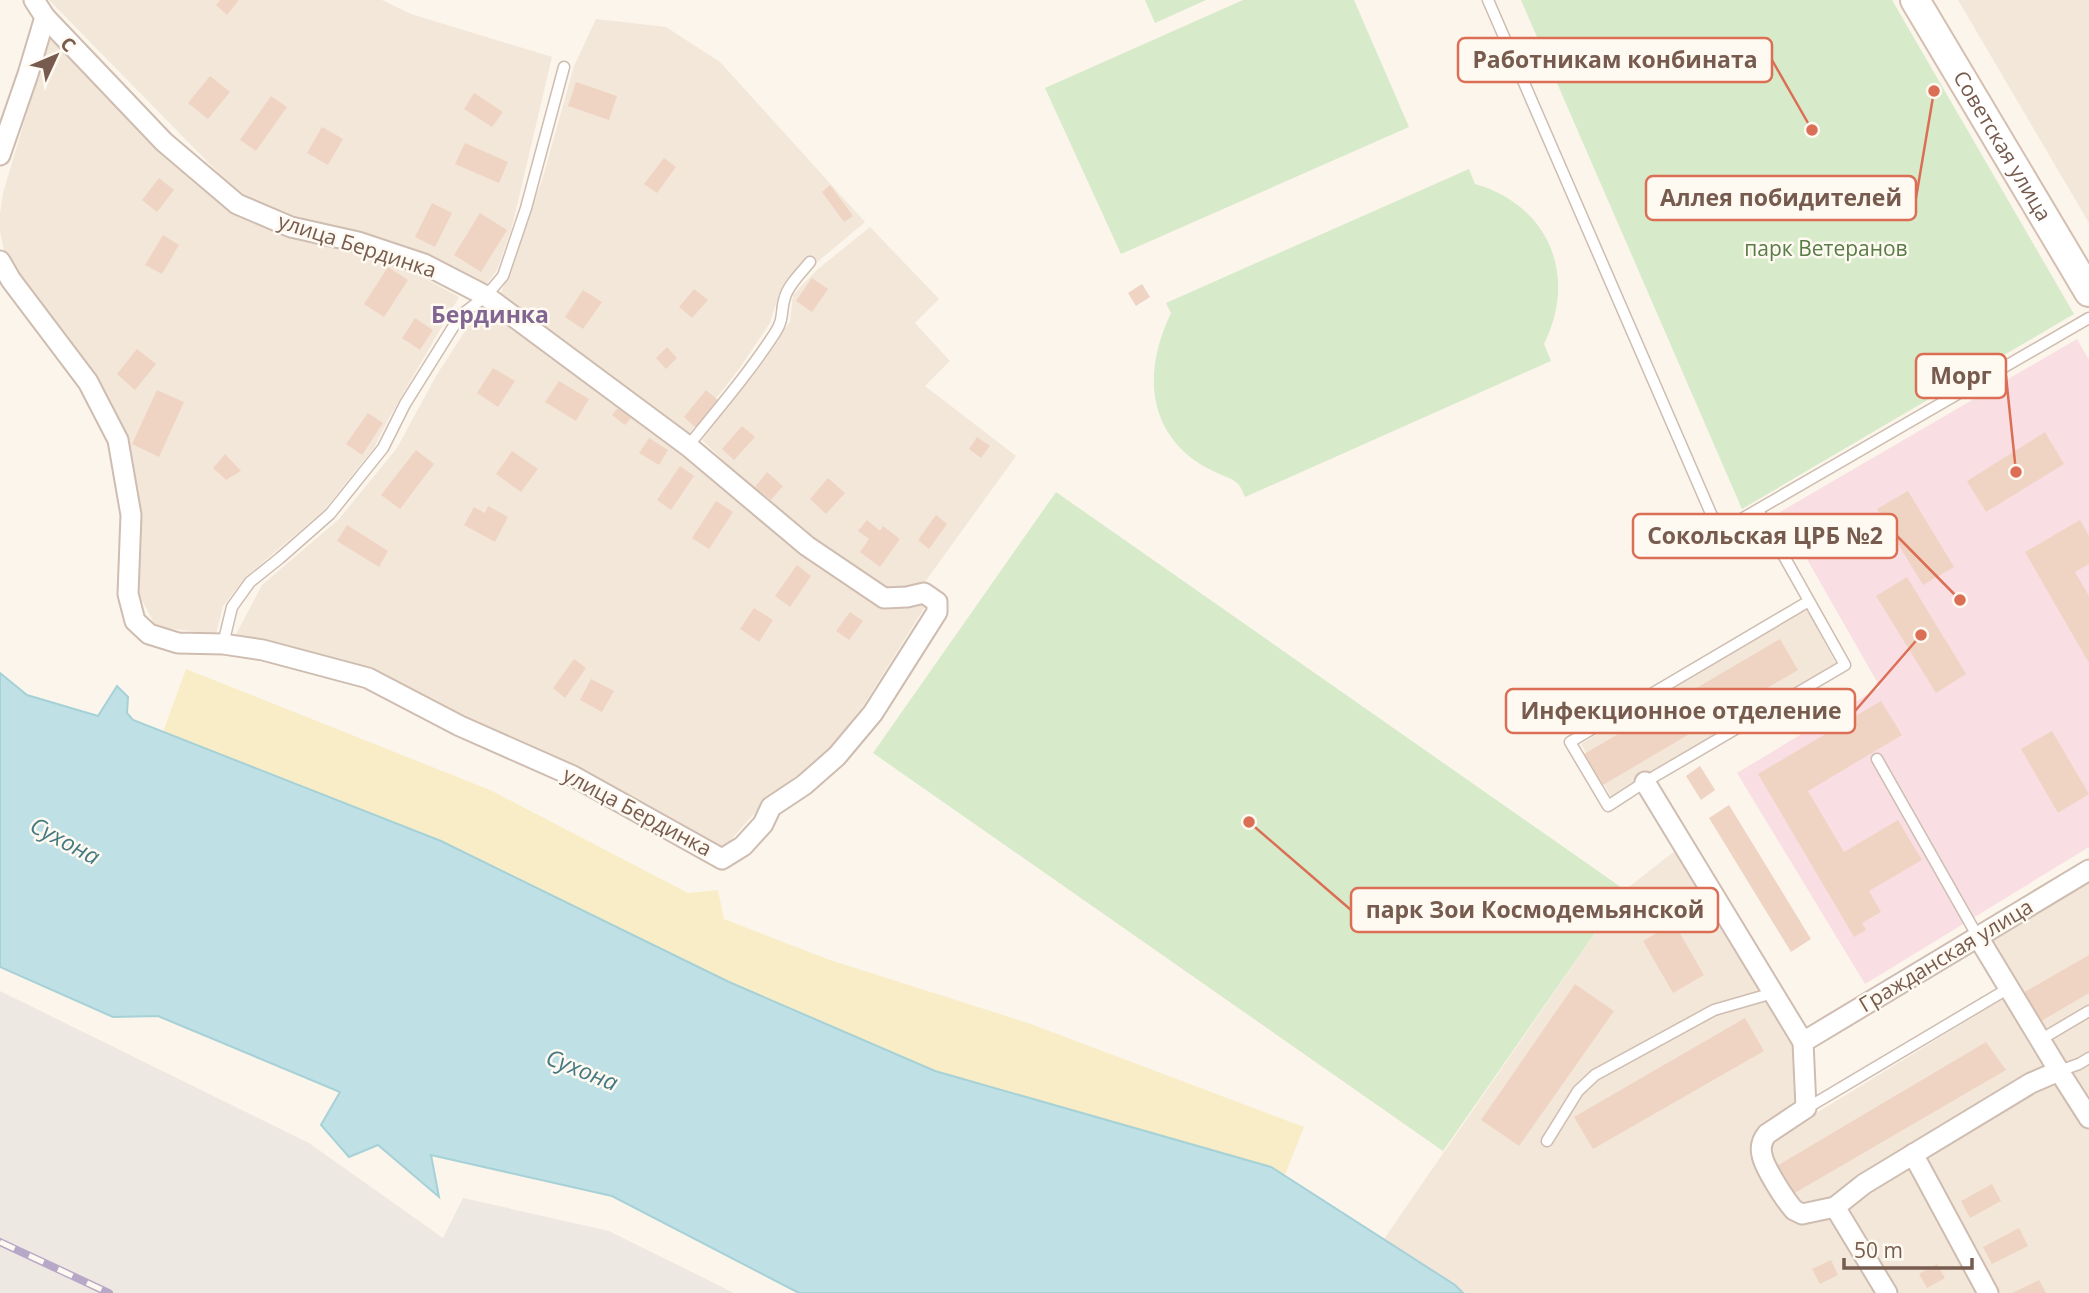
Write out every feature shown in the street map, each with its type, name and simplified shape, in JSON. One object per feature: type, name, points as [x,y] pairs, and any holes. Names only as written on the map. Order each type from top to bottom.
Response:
[{"type":"main road","name":"Советская улица","points":[[1915,0],[2089,292]]},
{"type":"street","name":"улица Бердинка","points":[[0,261],[11,280],[89,382],[118,440],[131,515],[128,594],[135,621],[149,634],[178,643],[223,644],[263,650],[368,678],[460,726],[573,776],[722,859],[743,846],[763,824],[771,807],[804,785],[837,756],[873,713],[937,612],[937,602],[925,593],[884,598],[807,546],[688,446],[486,296],[424,264],[358,242],[291,227],[237,204],[164,142],[45,17],[34,0]]},
{"type":"street","points":[[0,155],[45,17]]},
{"type":"street","points":[[1645,782],[1803,1042],[1806,1108],[1763,1139],[1761,1154],[1794,1210],[1813,1213],[1835,1207],[1864,1184],[1913,1154],[2031,1083],[2059,1071]]},
{"type":"street","name":"Гражданская улица","points":[[1803,1042],[2089,870]]},
{"type":"street","points":[[1978,937],[2089,1118]]},
{"type":"street","points":[[1913,1154],[1988,1293]]},
{"type":"street","points":[[1835,1207],[1887,1293]]},
{"type":"lane","points":[[1488,0],[1719,533],[2089,318]]},
{"type":"lane","points":[[223,644],[232,607],[250,582],[330,514],[383,448],[405,404],[460,316],[486,296],[503,276],[526,208],[565,67]]},
{"type":"lane","points":[[688,446],[745,376],[777,331],[783,315],[785,297],[810,261]]},
{"type":"lane","points":[[1758,510],[1845,665],[1608,806],[1570,742],[1809,601]]},
{"type":"lane","points":[[1877,759],[1978,937]]},
{"type":"lane","points":[[1806,1108],[2009,989]]},
{"type":"lane","points":[[1547,1141],[1578,1091],[1595,1075],[1714,1010],[1773,993]]},
{"type":"lane","points":[[2040,1040],[2089,1011]]},
{"type":"lane","points":[[2059,1071],[2089,1058]]},
{"type":"shaded area","points":[[49,0],[382,0],[411,14],[552,57],[512,227],[497,270],[486,285],[429,256],[297,221],[241,196]]},
{"type":"shaded area","points":[[1958,0],[2089,0],[2089,223]]},
{"type":"shaded area","points":[[596,19],[666,27],[720,62],[865,222],[779,294],[770,323],[739,369],[688,435],[501,293],[543,177],[574,66]]},
{"type":"shaded area","points":[[49,38],[157,145],[232,212],[391,260],[459,297],[374,448],[324,510],[247,576],[223,606],[216,634],[156,627],[136,589],[141,517],[127,437],[98,379],[5,256],[0,231],[3,193]]},
{"type":"shaded area","points":[[870,227],[939,299],[915,323],[950,361],[925,386],[1016,456],[922,586],[926,605],[865,703],[828,751],[767,799],[722,850],[370,669],[234,638],[262,585],[339,519],[397,448],[436,376],[480,308],[752,489],[702,440],[790,322],[793,295],[818,269]]},
{"type":"shaded area","points":[[2077,339],[2089,360],[2089,847],[1865,984],[1737,773],[1880,687],[1780,512]]},
{"type":"shaded area","points":[[1807,608],[1836,664],[1611,797],[1581,744]]},
{"type":"shaded area","points":[[1676,850],[1794,1045],[1795,1107],[1756,1131],[1751,1158],[1784,1210],[1799,1222],[1825,1220],[1833,1215],[1875,1293],[1463,1293],[1384,1239],[1625,890]]},
{"type":"shaded area","points":[[2089,876],[2089,1102],[1987,938]]},
{"type":"shaded area","points":[[0,991],[309,1143],[443,1238],[463,1198],[609,1231],[734,1293],[0,1293]]},
{"type":"shaded area","points":[[2006,997],[2050,1068],[2032,1072],[1830,1198],[1800,1202],[1768,1154],[1774,1139]]},
{"type":"shaded area","points":[[2056,1081],[2089,1130],[2089,1293],[1996,1293],[1925,1157],[2037,1087]]},
{"type":"shaded area","points":[[1910,1166],[1980,1293],[1892,1293],[1847,1208],[1869,1188]]},
{"type":"green space","points":[[1145,0],[1206,0],[1155,23]]},
{"type":"green space","points":[[1243,0],[1354,0],[1409,127],[1121,254],[1045,88]]},
{"type":"green space","name":"парк Ветеранов","points":[[1521,0],[1892,0],[2074,314],[1742,509]]},
{"type":"green space","points":[[1469,169],[1475,184],[1501,194],[1522,208],[1538,226],[1550,246],[1557,269],[1558,293],[1554,318],[1544,344],[1551,361],[1245,497],[1235,481],[1194,460],[1178,445],[1166,428],[1154,392],[1157,353],[1171,313],[1166,303]]},
{"type":"green space","points":[[1056,492],[1625,890],[1443,1151],[873,753]]},
{"type":"sand","points":[[186,669],[490,790],[688,893],[718,890],[724,919],[827,959],[1028,1023],[1304,1127],[1285,1175],[1271,1167],[935,1071],[163,732]]},
{"type":"water","name":"Сухона","points":[[0,673],[27,695],[98,716],[117,686],[128,697],[127,713],[133,720],[441,841],[729,982],[935,1071],[1271,1167],[1455,1285],[1463,1293],[799,1293],[612,1196],[431,1155],[439,1197],[378,1145],[349,1157],[321,1125],[340,1092],[158,1016],[113,1017],[0,967]]},
{"type":"building","points":[[220,0],[239,0],[227,15],[216,5]]},
{"type":"building","points":[[210,76],[230,92],[208,119],[188,103]]},
{"type":"building","points":[[576,82],[617,96],[609,120],[568,106]]},
{"type":"building","points":[[474,93],[503,112],[492,127],[464,109]]},
{"type":"building","points":[[271,96],[287,107],[256,151],[240,140]]},
{"type":"building","points":[[322,127],[343,139],[328,165],[307,153]]},
{"type":"building","points":[[465,143],[508,162],[499,183],[455,164]]},
{"type":"building","points":[[664,158],[676,167],[657,193],[644,184]]},
{"type":"building","points":[[159,178],[174,190],[157,212],[142,200]]},
{"type":"building","points":[[830,185],[853,216],[844,222],[822,192]]},
{"type":"building","points":[[432,203],[452,213],[435,247],[415,237]]},
{"type":"building","points":[[480,213],[507,230],[481,272],[454,255]]},
{"type":"building","points":[[163,235],[179,245],[162,274],[145,265]]},
{"type":"building","points":[[388,267],[408,280],[384,317],[364,304]]},
{"type":"building","points":[[812,278],[828,289],[812,312],[796,301]]},
{"type":"building","points":[[1142,284],[1150,297],[1136,306],[1128,293]]},
{"type":"building","points":[[694,289],[708,300],[692,318],[679,307]]},
{"type":"building","points":[[583,290],[602,302],[583,329],[565,317]]},
{"type":"building","points":[[415,318],[433,330],[420,350],[402,338]]},
{"type":"building","points":[[667,347],[677,358],[666,369],[656,358]]},
{"type":"building","points":[[137,349],[156,364],[135,390],[117,374]]},
{"type":"building","points":[[493,368],[515,381],[498,407],[477,393]]},
{"type":"building","points":[[559,381],[589,399],[576,421],[545,402]]},
{"type":"building","points":[[157,390],[184,402],[159,457],[132,444]]},
{"type":"building","points":[[706,390],[719,401],[696,428],[684,417]]},
{"type":"building","points":[[618,408],[631,418],[625,425],[612,415]]},
{"type":"building","points":[[368,413],[383,423],[362,455],[346,444]]},
{"type":"building","points":[[742,426],[755,437],[734,460],[722,449]]},
{"type":"building","points":[[2045,432],[2064,464],[1986,512],[1967,481]]},
{"type":"building","points":[[977,437],[990,446],[981,458],[969,449]]},
{"type":"building","points":[[649,438],[668,450],[659,465],[639,453]]},
{"type":"building","points":[[416,450],[434,464],[400,509],[381,495]]},
{"type":"building","points":[[512,451],[538,469],[521,492],[496,474]]},
{"type":"building","points":[[225,454],[241,471],[226,480],[213,468]]},
{"type":"building","points":[[680,466],[694,476],[671,510],[657,500]]},
{"type":"building","points":[[767,472],[783,486],[771,500],[755,487]]},
{"type":"building","points":[[828,478],[845,493],[826,514],[810,499]]},
{"type":"building","points":[[1908,491],[1954,567],[1923,585],[1877,509]]},
{"type":"building","points":[[716,501],[733,512],[709,549],[692,538]]},
{"type":"building","points":[[488,506],[508,517],[495,542],[464,525],[474,507],[485,513]]},
{"type":"building","points":[[936,515],[947,524],[929,549],[918,540]]},
{"type":"building","points":[[867,520],[880,531],[883,526],[900,539],[880,567],[860,552],[869,539],[858,531]]},
{"type":"building","points":[[2080,520],[2089,536],[2089,564],[2075,572],[2089,596],[2089,663],[2025,552]]},
{"type":"building","points":[[347,525],[388,551],[379,567],[337,541]]},
{"type":"building","points":[[797,565],[811,576],[790,607],[775,596]]},
{"type":"building","points":[[1907,577],[1966,674],[1936,693],[1876,596]]},
{"type":"building","points":[[754,608],[773,620],[759,642],[740,629]]},
{"type":"building","points":[[850,612],[863,621],[849,640],[836,631]]},
{"type":"building","points":[[1780,639],[1798,670],[1603,785],[1584,754]]},
{"type":"building","points":[[574,659],[586,668],[565,698],[553,688]]},
{"type":"building","points":[[591,679],[614,691],[602,712],[580,700]]},
{"type":"building","points":[[1881,701],[1902,735],[1808,791],[1844,852],[1898,820],[1922,860],[1869,891],[1881,912],[1862,923],[1866,930],[1854,937],[1758,774]]},
{"type":"building","points":[[2052,731],[2089,794],[2058,813],[2021,749]]},
{"type":"building","points":[[1700,766],[1715,790],[1701,800],[1686,776]]},
{"type":"building","points":[[1729,805],[1811,939],[1791,952],[1709,818]]},
{"type":"building","points":[[1674,923],[1704,975],[1673,993],[1643,941]]},
{"type":"building","points":[[2089,955],[2089,993],[2038,1023],[2021,994]]},
{"type":"building","points":[[1575,984],[1614,1011],[1519,1146],[1481,1120]]},
{"type":"building","points":[[1745,1018],[1764,1051],[1593,1149],[1574,1117]]},
{"type":"building","points":[[1986,1042],[2006,1070],[1793,1194],[1775,1167]]},
{"type":"building","points":[[1992,1184],[2001,1201],[1970,1218],[1961,1201]]},
{"type":"building","points":[[2019,1228],[2028,1246],[1992,1264],[1983,1247]]},
{"type":"building","points":[[1831,1260],[1838,1275],[1820,1284],[1812,1269]]},
{"type":"building","points":[[1937,1264],[1945,1278],[1927,1288],[1919,1274]]},
{"type":"building","points":[[2039,1280],[2046,1293],[2012,1293]]},
{"type":"railway","points":[[0,1242],[109,1293]]},
{"type":"place","name":"Аллея побидителей","points":[[1934,91]]},
{"type":"place","name":"Работникам конбината","points":[[1812,130]]},
{"type":"place","name":"Морг","points":[[2016,472]]},
{"type":"place","name":"Сокольская ЦРБ №2","points":[[1960,600]]},
{"type":"place","name":"Инфекционное отделение","points":[[1921,635]]},
{"type":"place","name":"парк Зои Космодемьянской","points":[[1249,822]]},
{"type":"district","name":"Бердинка","points":[[490,315]]}]
